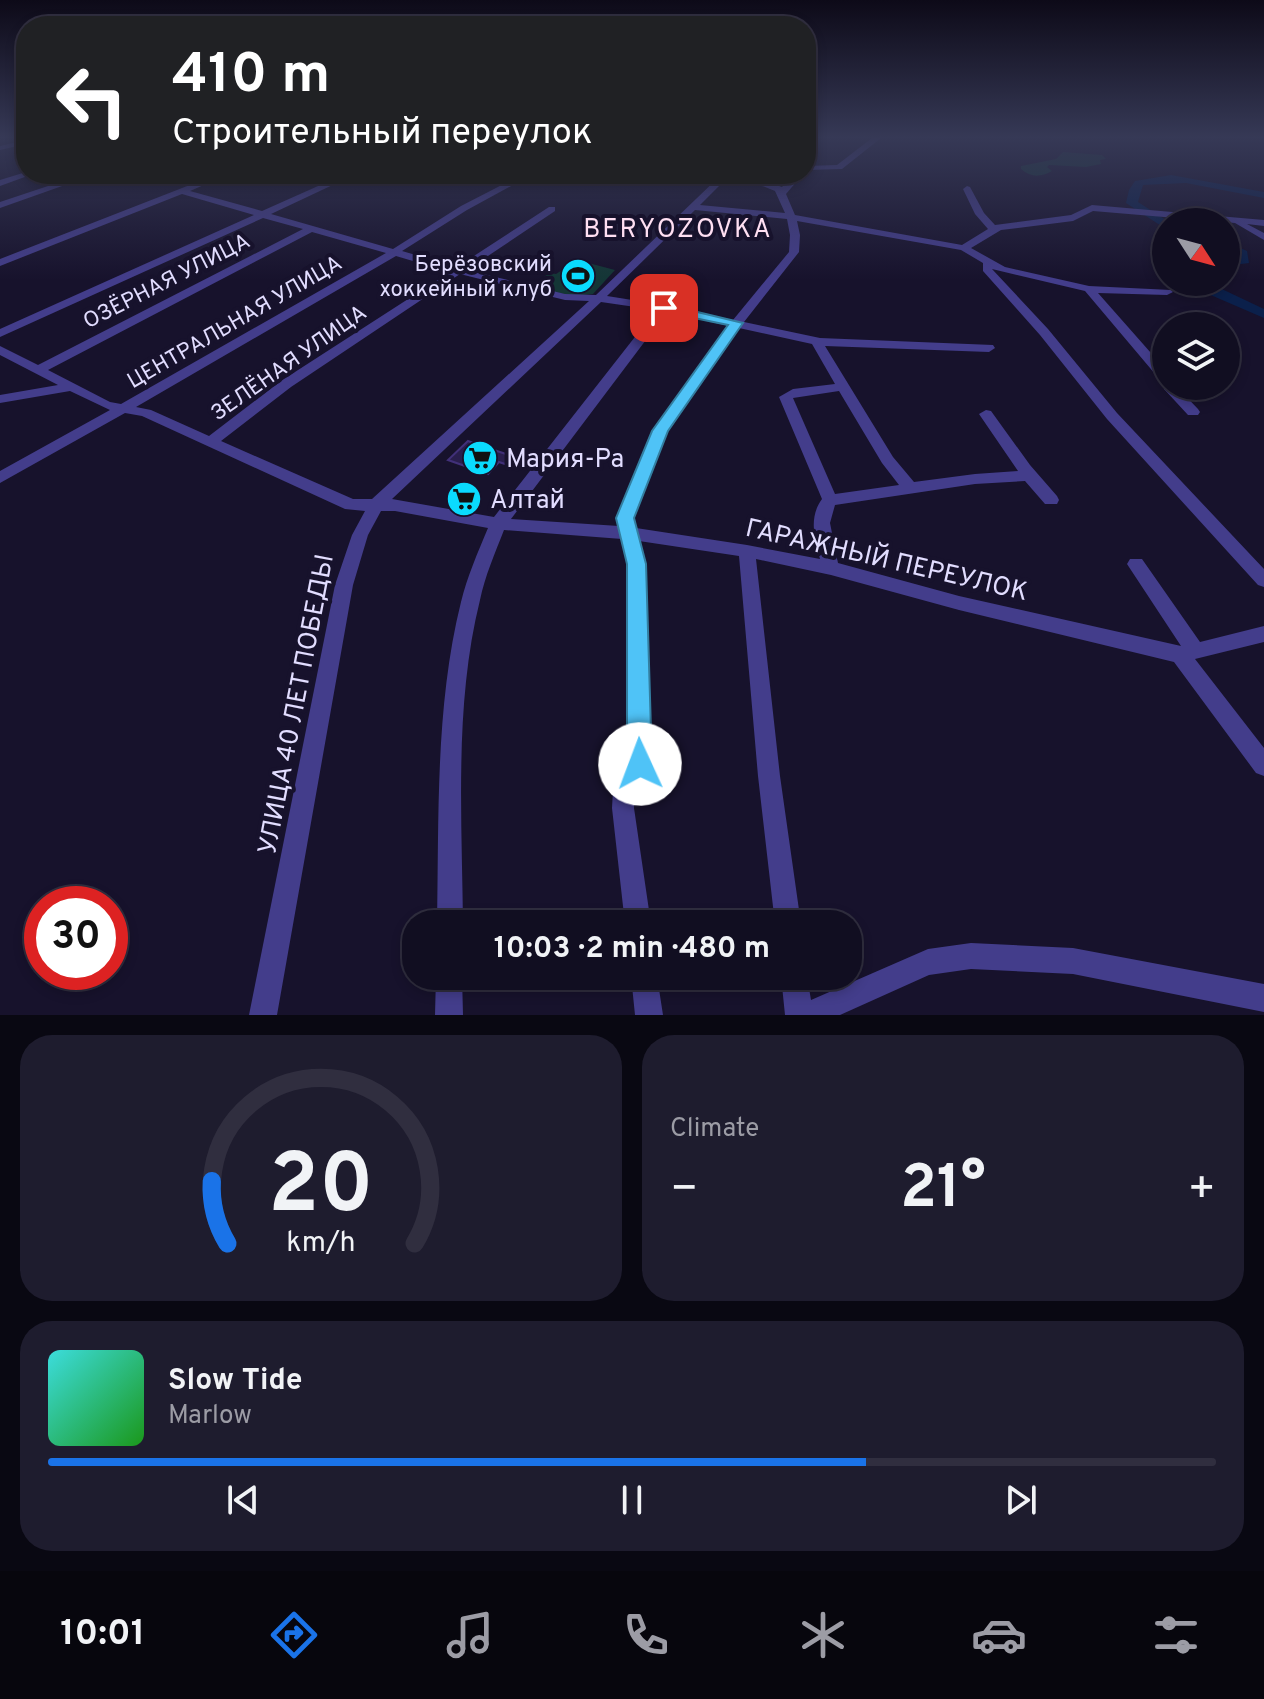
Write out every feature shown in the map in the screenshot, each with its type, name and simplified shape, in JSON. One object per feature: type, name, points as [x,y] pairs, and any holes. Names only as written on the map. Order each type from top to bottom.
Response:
[{"type":"street","points":[[0,205],[58,185]]},
{"type":"street","points":[[0,263],[196,185]]},
{"type":"street","points":[[0,333],[326,185]]},
{"type":"street","name":"ЦЕНТРАЛЬНАЯ УЛИЦА","points":[[0,478],[128,407],[395,252],[452,215],[508,185]]},
{"type":"street","name":"УЛИЦА 40 ЛЕТ ПОБЕДЫ","points":[[263,1015],[344,585],[360,535],[376,505],[715,185]]},
{"type":"street","points":[[636,910],[623,808],[624,790],[640,764],[636,564],[625,518],[660,431],[737,323],[794,252],[796,233],[792,217],[783,204],[782,193],[774,185]]},
{"type":"street","points":[[782,193],[789,185]]},
{"type":"street","points":[[967,189],[980,214],[994,230]]},
{"type":"street","points":[[181,191],[551,294],[664,308],[816,341],[989,348]]},
{"type":"street","points":[[693,207],[792,217],[964,248],[1002,269],[1089,289],[1152,291]]},
{"type":"street","points":[[964,248],[994,230],[1073,218],[1092,208],[1152,211]]},
{"type":"street","name":"ЗЕЛЁНАЯ УЛИЦА","points":[[209,443],[286,384],[552,209]]},
{"type":"street","points":[[1240,222],[1264,223]]},
{"type":"street","points":[[1240,225],[1264,237]]},
{"type":"street","name":"ОЗЁРНАЯ УЛИЦА","points":[[39,369],[312,228]]},
{"type":"street","points":[[988,263],[987,269],[1044,332],[1112,416],[1264,580]]},
{"type":"street","points":[[1089,289],[1152,362]]},
{"type":"street","points":[[450,910],[452,742],[468,608],[498,524],[664,308]]},
{"type":"street","points":[[816,341],[887,460],[911,489]]},
{"type":"street","name":"ГАРАЖНЫЙ ПЕРЕУЛОК","points":[[0,350],[106,405],[128,407],[351,505],[395,505],[498,524],[628,533],[747,551],[831,568],[959,603],[1187,653],[1264,634]]},
{"type":"street","points":[[0,399],[72,387]]},
{"type":"street","points":[[830,500],[786,397],[793,393],[843,387]]},
{"type":"street","points":[[1182,400],[1193,412]]},
{"type":"street","points":[[986,414],[1005,438],[1027,476],[1051,500]]},
{"type":"street","points":[[831,568],[821,519],[824,505],[830,500],[1027,476]]},
{"type":"street","points":[[747,551],[769,776],[786,910]]},
{"type":"street","points":[[1136,564],[1187,653],[1264,765]]},
{"type":"street","points":[[808,1015],[928,962],[971,956],[1073,961],[1264,998]]},
{"type":"street","points":[[449,990],[449,1015]]},
{"type":"street","points":[[646,990],[649,1015]]},
{"type":"street","points":[[796,990],[799,1015]]},
{"type":"green space","name":"Берёзовский хоккейный клуб","points":[[577,260],[615,270],[593,294],[573,296],[541,289],[551,281],[542,278],[550,273],[556,274]]},
{"type":"building","name":"Мария-Ра","points":[[468,441],[512,456],[505,464],[499,462],[488,474],[448,460]]},
{"type":"waterway","points":[[1137,185],[1132,203],[1152,216]]},
{"type":"waterway","points":[[1212,185],[1264,195]]},
{"type":"waterway","points":[[1240,253],[1244,260],[1240,260]]},
{"type":"waterway","points":[[1224,296],[1264,314]]},
{"type":"place","name":"Берёзовский хоккейный клуб","points":[[578,276]]},
{"type":"place","name":"Мария-Ра","points":[[480,458]]},
{"type":"place","name":"Алтай","points":[[464,499]]},
{"type":"district","name":"BERYOZOVKA","points":[[678,228]]},
{"type":"route","points":[[640,764],[636,555],[625,518],[660,431],[737,323],[664,308]]}]
